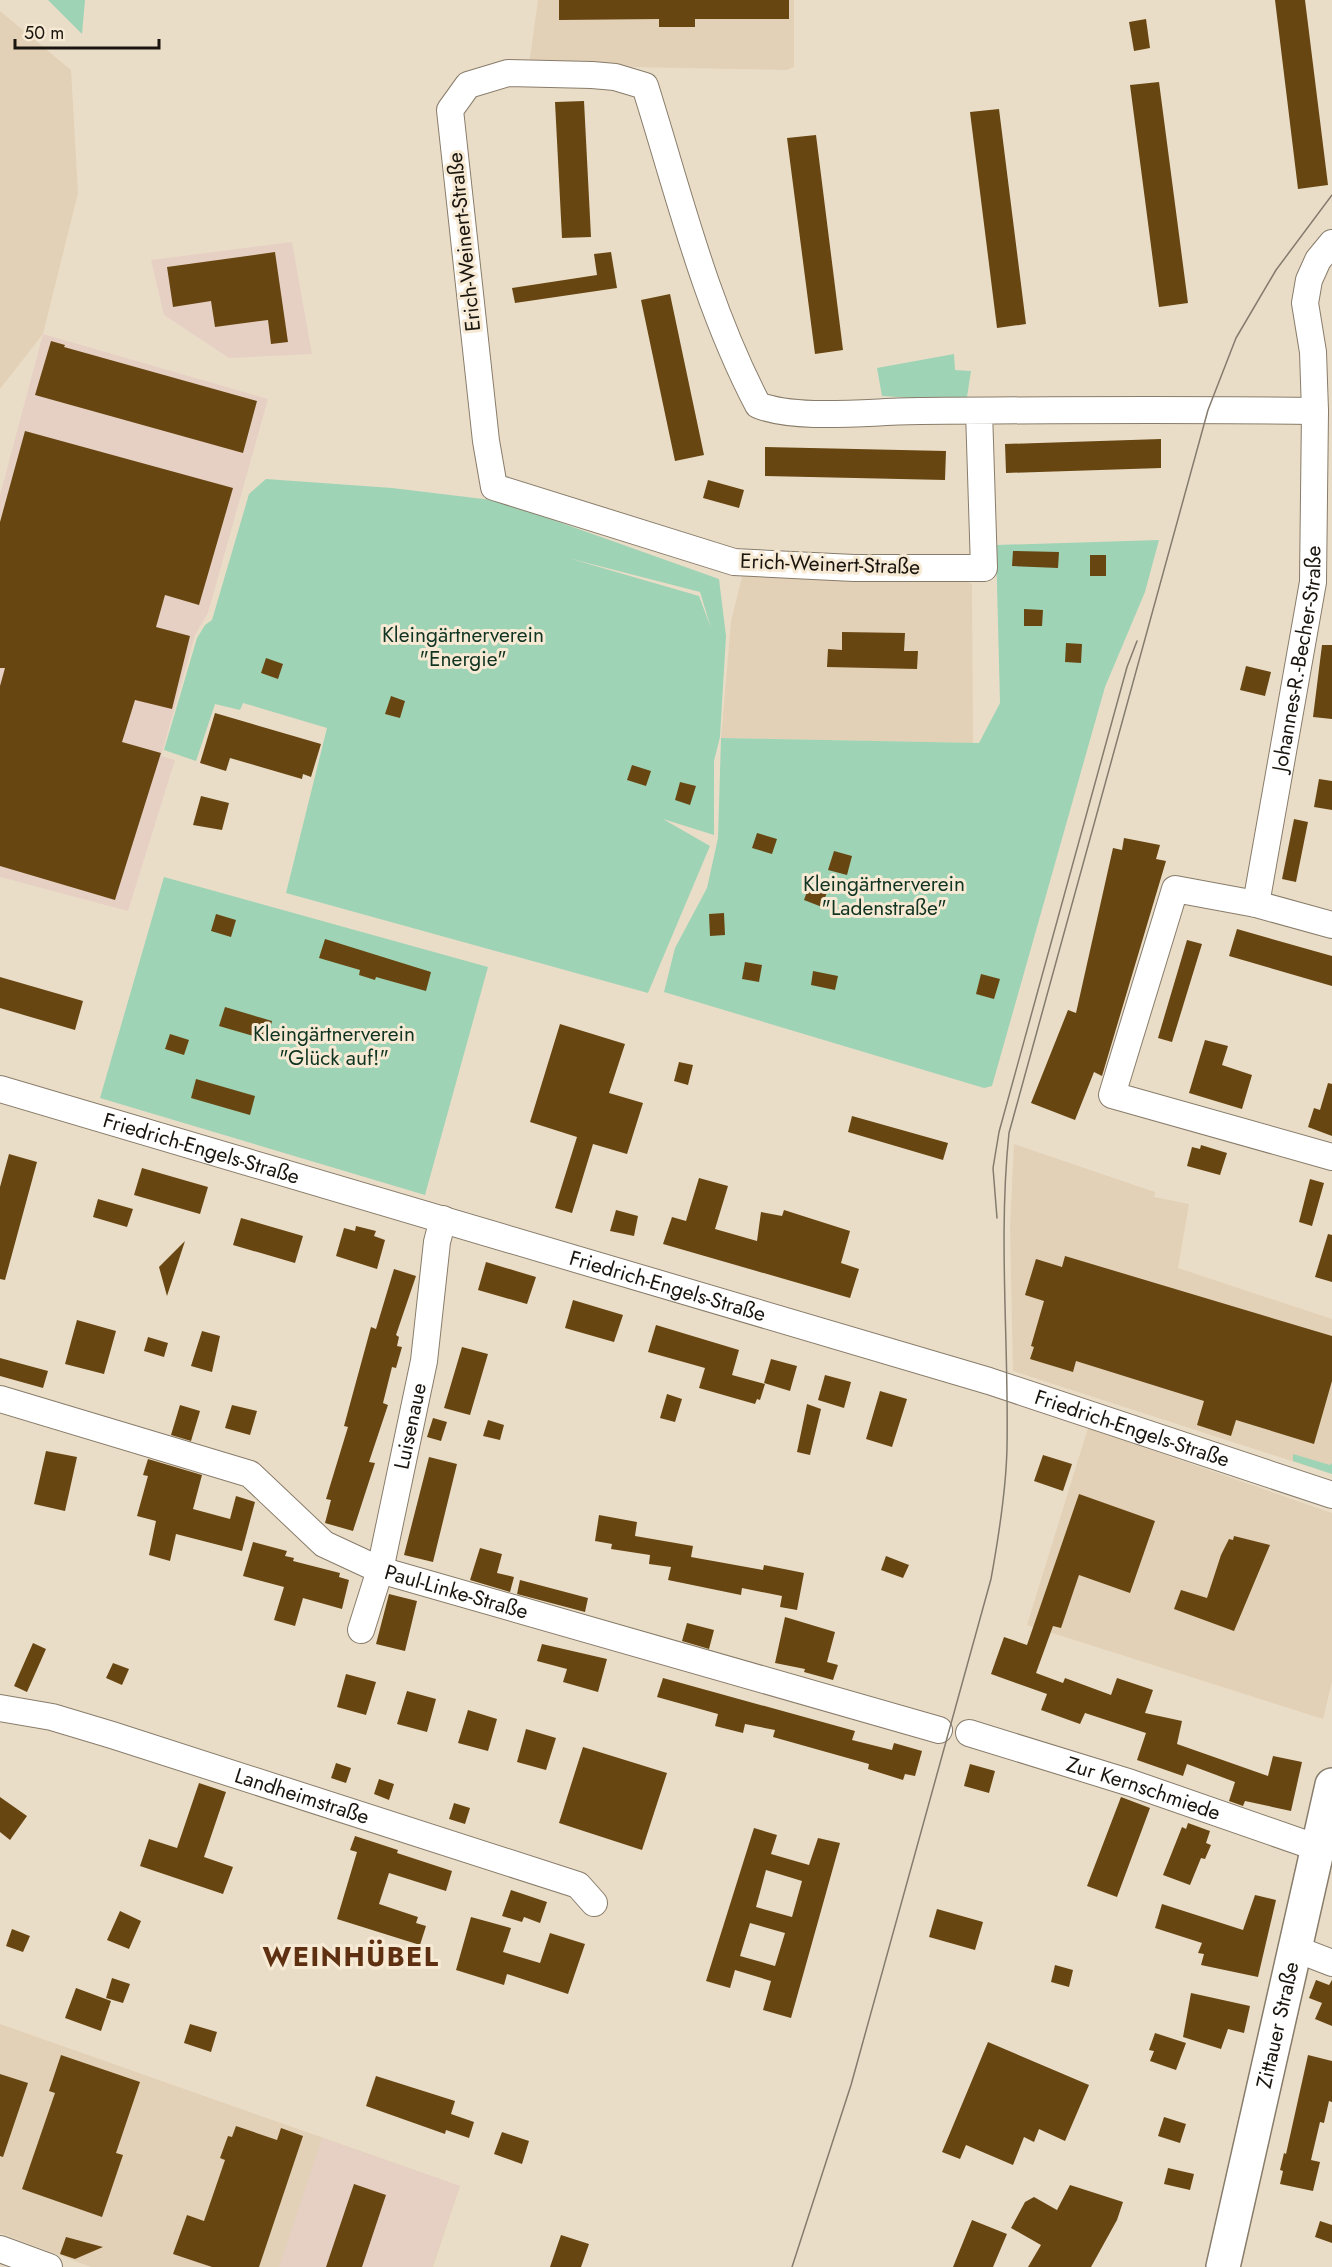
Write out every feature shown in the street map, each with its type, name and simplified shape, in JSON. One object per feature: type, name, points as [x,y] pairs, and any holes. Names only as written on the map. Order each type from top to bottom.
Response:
[{"type":"main road","name":"Zittauer Straße","points":[[1223,2267],[1332,1785]]},
{"type":"street","name":"Erich-Weinert-Straße","points":[[979,411],[984,568],[854,568],[734,562],[494,487],[486,441],[450,110],[468,85],[508,73],[615,77],[645,86],[687,231],[741,372],[758,405],[777,412],[979,411],[1314,411]]},
{"type":"street","points":[[1314,411],[1313,352],[1305,303],[1309,280],[1318,260],[1332,243]]},
{"type":"street","name":"Johannes-R.-Becher-Straße","points":[[1256,904],[1313,582],[1314,411]]},
{"type":"street","points":[[1332,925],[1256,904],[1175,889],[1112,1095],[1332,1157]]},
{"type":"street","name":"Friedrich-Engels-Straße","points":[[0,1089],[989,1381],[1332,1495]]},
{"type":"street","name":"Luisenaue","points":[[361,1630],[380,1570],[424,1361],[437,1242],[443,1219]]},
{"type":"street","name":"Paul-Linke-Straße","points":[[0,1399],[250,1474],[324,1544],[380,1570],[939,1730]]},
{"type":"street","name":"Landheimstraße","points":[[0,1708],[52,1717],[82,1726],[578,1885],[594,1903]]},
{"type":"street","name":"Zur Kernschmiede","points":[[969,1733],[1131,1783],[1318,1848]]},
{"type":"street","points":[[1296,1949],[1332,1963]]},
{"type":"street","points":[[0,2249],[49,2267]]},
{"type":"shaded area","points":[[538,0],[794,0],[794,67],[787,70],[529,65]]},
{"type":"shaded area","points":[[0,11],[71,70],[78,193],[43,334],[0,389]]},
{"type":"shaded area","points":[[292,242],[312,354],[229,358],[164,315],[151,260]]},
{"type":"shaded area","points":[[43,334],[268,399],[208,613],[195,635],[161,756],[175,760],[128,911],[0,877],[0,495]]},
{"type":"shaded area","points":[[743,573],[960,577],[972,584],[973,743],[721,738],[731,621]]},
{"type":"shaded area","points":[[1014,1144],[1155,1192],[1154,1197],[1189,1204],[1178,1268],[1332,1319],[1332,1474],[1013,1371],[1010,1227]]},
{"type":"shaded area","points":[[1088,1428],[1332,1513],[1332,1682],[1323,1719],[1027,1625]]},
{"type":"shaded area","points":[[0,2024],[460,2186],[433,2267],[91,2267],[0,2233]]},
{"type":"shaded area","points":[[322,2138],[460,2186],[432,2267],[279,2267]]},
{"type":"green space","points":[[48,0],[85,0],[82,34]]},
{"type":"green space","points":[[954,354],[955,370],[971,371],[967,397],[960,401],[882,396],[877,368]]},
{"type":"green space","name":"Kleingärtnerverein \"Energie\"","points":[[266,479],[392,488],[500,501],[719,579],[726,636],[720,737],[714,761],[714,835],[663,819],[710,846],[648,993],[286,893],[327,728],[243,703],[240,710],[215,704],[196,761],[164,750],[197,638],[205,625],[212,620],[249,494]],"holes":[[[568,558],[700,592],[711,628],[699,596]]]},
{"type":"green space","name":"Kleingärtnerverein \"Ladenstraße\"","points":[[1159,540],[1145,592],[1105,687],[992,1086],[984,1088],[664,992],[675,948],[707,888],[718,838],[721,738],[979,743],[1000,703],[996,545]]},
{"type":"green space","name":"Kleingärtnerverein \"Glück auf!\"","points":[[164,877],[488,967],[425,1195],[100,1098]]},
{"type":"green space","points":[[1293,1454],[1330,1465],[1332,1463],[1332,1474],[1293,1461]]},
{"type":"building","points":[[559,0],[789,0],[789,19],[695,19],[695,27],[659,27],[659,19],[559,20]]},
{"type":"building","points":[[1275,0],[1305,0],[1328,185],[1298,189]]},
{"type":"building","points":[[1146,19],[1150,48],[1134,51],[1129,22]]},
{"type":"building","points":[[1159,82],[1188,303],[1159,307],[1130,85]]},
{"type":"building","points":[[584,101],[591,237],[562,238],[555,102]]},
{"type":"building","points":[[999,109],[1026,324],[997,328],[970,112]]},
{"type":"building","points":[[816,135],[843,350],[815,354],[787,138]]},
{"type":"building","points":[[275,252],[288,342],[271,344],[268,320],[215,327],[211,301],[173,307],[167,267]]},
{"type":"building","points":[[611,252],[617,288],[515,303],[512,288],[597,275],[594,254]]},
{"type":"building","points":[[670,294],[704,455],[675,461],[641,300]]},
{"type":"building","points":[[51,341],[65,345],[64,347],[257,401],[243,453],[35,395]]},
{"type":"building","points":[[25,431],[233,488],[199,605],[165,595],[156,627],[190,636],[172,709],[135,700],[122,742],[161,753],[115,900],[0,866],[0,686],[5,668],[0,668],[0,522]]},
{"type":"building","points":[[1161,439],[1161,468],[1006,473],[1005,444]]},
{"type":"building","points":[[765,447],[946,451],[945,480],[765,476]]},
{"type":"building","points":[[708,480],[744,490],[739,508],[703,498]]},
{"type":"building","points":[[1013,551],[1059,552],[1058,568],[1012,566]]},
{"type":"building","points":[[1090,555],[1106,555],[1106,576],[1090,576]]},
{"type":"building","points":[[1024,609],[1043,610],[1042,626],[1024,626]]},
{"type":"building","points":[[842,632],[905,633],[904,651],[918,651],[917,669],[827,667],[828,649],[842,650]]},
{"type":"building","points":[[1066,643],[1082,644],[1081,663],[1065,662]]},
{"type":"building","points":[[1322,645],[1332,645],[1332,719],[1313,717]]},
{"type":"building","points":[[266,658],[283,664],[278,679],[261,673]]},
{"type":"building","points":[[1246,666],[1271,672],[1265,696],[1240,690]]},
{"type":"building","points":[[391,696],[405,701],[400,718],[385,714]]},
{"type":"building","points":[[215,713],[321,744],[311,777],[303,774],[302,779],[230,758],[226,771],[200,763]]},
{"type":"building","points":[[632,765],[651,771],[646,786],[627,780]]},
{"type":"building","points":[[1319,779],[1332,781],[1332,810],[1314,807]]},
{"type":"building","points":[[680,782],[696,786],[690,805],[675,800]]},
{"type":"building","points":[[201,796],[229,803],[222,830],[193,825]]},
{"type":"building","points":[[1294,819],[1308,822],[1296,882],[1282,879]]},
{"type":"building","points":[[757,833],[777,839],[772,854],[752,848]]},
{"type":"building","points":[[1124,838],[1160,845],[1156,859],[1166,861],[1102,1076],[1094,1072],[1075,1120],[1031,1103],[1068,1010],[1076,1013],[1113,848],[1122,850]]},
{"type":"building","points":[[834,851],[852,856],[847,875],[828,870]]},
{"type":"building","points":[[809,886],[827,892],[822,907],[804,900]]},
{"type":"building","points":[[724,913],[725,935],[710,936],[709,914]]},
{"type":"building","points":[[216,914],[236,920],[231,937],[211,931]]},
{"type":"building","points":[[1237,929],[1332,956],[1332,986],[1229,956]]},
{"type":"building","points":[[325,939],[431,972],[426,991],[376,977],[375,980],[359,975],[360,970],[319,958]]},
{"type":"building","points":[[1187,940],[1202,944],[1172,1042],[1158,1038]]},
{"type":"building","points":[[745,962],[762,965],[759,982],[742,979]]},
{"type":"building","points":[[813,971],[838,976],[835,990],[811,985]]},
{"type":"building","points":[[981,974],[1000,979],[994,999],[976,994]]},
{"type":"building","points":[[0,977],[83,1001],[75,1030],[0,1008]]},
{"type":"building","points":[[225,1007],[272,1021],[267,1040],[219,1026]]},
{"type":"building","points":[[560,1024],[625,1044],[609,1093],[643,1103],[627,1154],[593,1144],[572,1213],[555,1208],[577,1137],[530,1122]]},
{"type":"building","points":[[170,1034],[189,1040],[184,1055],[165,1049]]},
{"type":"building","points":[[1205,1040],[1228,1046],[1222,1065],[1252,1075],[1242,1109],[1189,1093]]},
{"type":"building","points":[[679,1062],[693,1065],[688,1085],[674,1081]]},
{"type":"building","points":[[196,1079],[255,1096],[250,1115],[191,1098]]},
{"type":"building","points":[[1328,1083],[1332,1084],[1332,1136],[1308,1127],[1314,1108],[1320,1110]]},
{"type":"building","points":[[852,1116],[948,1143],[943,1160],[848,1132]]},
{"type":"building","points":[[1201,1145],[1227,1153],[1220,1175],[1187,1166],[1192,1147],[1200,1149]]},
{"type":"building","points":[[9,1154],[37,1162],[5,1280],[0,1279],[0,1187]]},
{"type":"building","points":[[142,1168],[208,1187],[200,1214],[134,1195]]},
{"type":"building","points":[[699,1178],[728,1186],[715,1229],[757,1241],[761,1212],[782,1216],[784,1210],[850,1231],[841,1263],[859,1269],[850,1298],[663,1244],[672,1217],[686,1221]]},
{"type":"building","points":[[1310,1179],[1324,1183],[1312,1226],[1299,1222]]},
{"type":"building","points":[[98,1199],[133,1209],[127,1227],[93,1217]]},
{"type":"building","points":[[616,1210],[638,1216],[634,1236],[610,1231]]},
{"type":"building","points":[[241,1218],[303,1236],[295,1263],[233,1245]]},
{"type":"building","points":[[356,1226],[376,1231],[374,1236],[385,1240],[377,1269],[336,1256],[344,1228],[355,1231]]},
{"type":"building","points":[[1328,1234],[1332,1235],[1332,1282],[1315,1277]]},
{"type":"building","points":[[185,1241],[167,1296],[159,1267]]},
{"type":"building","points":[[1065,1256],[1332,1336],[1332,1381],[1314,1444],[1236,1420],[1231,1436],[1197,1425],[1204,1401],[1076,1361],[1073,1372],[1030,1359],[1034,1347],[1031,1346],[1044,1301],[1025,1295],[1036,1259],[1062,1267]]},
{"type":"building","points":[[486,1262],[536,1277],[527,1304],[478,1290]]},
{"type":"building","points":[[394,1269],[416,1276],[396,1335],[399,1337],[397,1346],[402,1347],[396,1368],[392,1367],[383,1403],[388,1405],[369,1462],[375,1463],[353,1531],[325,1523],[331,1500],[326,1499],[348,1427],[344,1426],[371,1327],[376,1329]]},
{"type":"building","points":[[573,1300],[623,1315],[614,1342],[565,1328]]},
{"type":"building","points":[[77,1320],[116,1331],[104,1374],[65,1364]]},
{"type":"building","points":[[656,1325],[739,1350],[732,1375],[765,1384],[760,1400],[757,1399],[755,1404],[699,1388],[705,1368],[648,1352]]},
{"type":"building","points":[[202,1331],[220,1336],[212,1372],[191,1366]]},
{"type":"building","points":[[148,1337],[168,1343],[164,1357],[144,1351]]},
{"type":"building","points":[[462,1347],[488,1354],[470,1415],[444,1408]]},
{"type":"building","points":[[0,1358],[48,1371],[43,1388],[0,1376]]},
{"type":"building","points":[[771,1359],[797,1366],[790,1391],[764,1383]]},
{"type":"building","points":[[825,1375],[851,1382],[844,1408],[818,1400]]},
{"type":"building","points":[[880,1391],[907,1399],[892,1447],[866,1439]]},
{"type":"building","points":[[667,1394],[682,1399],[675,1422],[660,1418]]},
{"type":"building","points":[[807,1404],[821,1409],[810,1455],[797,1452]]},
{"type":"building","points":[[180,1405],[200,1411],[191,1441],[171,1435]]},
{"type":"building","points":[[232,1405],[257,1411],[250,1435],[225,1428]]},
{"type":"building","points":[[433,1418],[447,1422],[441,1441],[427,1437]]},
{"type":"building","points":[[488,1420],[504,1425],[500,1440],[483,1436]]},
{"type":"building","points":[[46,1451],[77,1457],[65,1511],[34,1504]]},
{"type":"building","points":[[1043,1455],[1072,1464],[1063,1491],[1034,1481]]},
{"type":"building","points":[[429,1457],[457,1464],[433,1562],[404,1555]]},
{"type":"building","points":[[148,1459],[202,1475],[193,1509],[230,1519],[236,1496],[255,1502],[242,1551],[176,1534],[170,1561],[149,1555],[156,1521],[137,1516],[148,1476],[143,1475]]},
{"type":"building","points":[[1079,1494],[1155,1521],[1130,1593],[1079,1575],[1061,1628],[1053,1626],[1036,1673],[1063,1683],[1065,1678],[1111,1695],[1117,1678],[1153,1690],[1145,1713],[1182,1721],[1177,1744],[1268,1776],[1273,1756],[1302,1762],[1291,1811],[1245,1801],[1243,1806],[1229,1801],[1235,1782],[1187,1764],[1183,1776],[1137,1760],[1146,1733],[1085,1713],[1080,1724],[1041,1710],[1047,1694],[991,1674],[1004,1637],[1027,1645]]},
{"type":"building","points":[[599,1515],[637,1522],[635,1536],[693,1546],[691,1557],[763,1570],[764,1565],[804,1573],[797,1610],[780,1607],[782,1596],[742,1588],[741,1595],[668,1580],[671,1567],[649,1564],[650,1555],[611,1549],[612,1544],[595,1541]]},
{"type":"building","points":[[1234,1536],[1270,1545],[1234,1631],[1174,1609],[1181,1590],[1207,1598],[1221,1555],[1229,1539],[1233,1540]]},
{"type":"building","points":[[253,1542],[287,1551],[285,1556],[294,1558],[293,1561],[340,1573],[339,1577],[349,1580],[342,1609],[303,1598],[295,1626],[274,1620],[284,1587],[243,1576]]},
{"type":"building","points":[[480,1548],[502,1554],[497,1573],[514,1577],[510,1592],[470,1580]]},
{"type":"building","points":[[886,1556],[909,1565],[903,1578],[881,1570]]},
{"type":"building","points":[[520,1580],[588,1598],[585,1612],[517,1594]]},
{"type":"building","points":[[389,1594],[417,1601],[405,1651],[376,1644]]},
{"type":"building","points":[[785,1617],[835,1632],[827,1662],[838,1665],[833,1680],[804,1672],[805,1669],[775,1663]]},
{"type":"building","points":[[687,1623],[714,1630],[709,1649],[682,1641]]},
{"type":"building","points":[[33,1643],[46,1649],[27,1692],[14,1686]]},
{"type":"building","points":[[542,1644],[607,1659],[598,1692],[563,1682],[567,1669],[537,1661]]},
{"type":"building","points":[[113,1663],[129,1669],[122,1685],[106,1678]]},
{"type":"building","points":[[346,1674],[376,1682],[366,1715],[337,1707]]},
{"type":"building","points":[[663,1678],[855,1731],[852,1740],[892,1750],[894,1743],[922,1751],[915,1776],[905,1774],[903,1780],[868,1769],[869,1764],[773,1737],[775,1730],[745,1724],[743,1733],[715,1726],[718,1714],[657,1697]]},
{"type":"building","points":[[407,1691],[436,1699],[427,1732],[397,1724]]},
{"type":"building","points":[[468,1710],[497,1719],[488,1751],[458,1743]]},
{"type":"building","points":[[526,1729],[556,1738],[546,1770],[517,1762]]},
{"type":"building","points":[[583,1747],[667,1773],[642,1850],[559,1823]]},
{"type":"building","points":[[336,1763],[351,1768],[346,1783],[331,1778]]},
{"type":"building","points":[[970,1764],[995,1771],[989,1793],[964,1786]]},
{"type":"building","points":[[379,1779],[394,1784],[389,1800],[374,1794]]},
{"type":"building","points":[[199,1783],[226,1792],[204,1857],[233,1867],[223,1894],[140,1866],[149,1839],[177,1848]]},
{"type":"building","points":[[0,1797],[27,1816],[10,1840],[0,1832]]},
{"type":"building","points":[[1121,1797],[1150,1808],[1117,1897],[1087,1886]]},
{"type":"building","points":[[454,1803],[470,1808],[465,1824],[449,1819]]},
{"type":"building","points":[[1188,1823],[1210,1831],[1206,1843],[1211,1845],[1205,1859],[1201,1858],[1190,1885],[1163,1875],[1182,1827],[1186,1829]]},
{"type":"building","points":[[754,1828],[777,1835],[771,1854],[809,1865],[818,1838],[840,1843],[791,2018],[763,2010],[771,1981],[735,1970],[730,1988],[706,1981]],"holes":[[[766,1870],[802,1881],[792,1917],[756,1907]],[[750,1923],[785,1933],[775,1966],[740,1956]]]},
{"type":"building","points":[[355,1836],[452,1871],[446,1891],[389,1873],[379,1904],[418,1917],[416,1923],[426,1926],[420,1945],[337,1919],[357,1852],[350,1850]]},
{"type":"building","points":[[511,1890],[547,1902],[540,1923],[524,1917],[522,1922],[502,1916]]},
{"type":"building","points":[[1255,1895],[1276,1900],[1258,1977],[1201,1965],[1204,1954],[1198,1953],[1202,1943],[1155,1928],[1162,1904],[1243,1930]]},
{"type":"building","points":[[937,1909],[983,1922],[975,1950],[929,1937]]},
{"type":"building","points":[[120,1911],[141,1921],[129,1949],[107,1940]]},
{"type":"building","points":[[471,1917],[511,1928],[503,1952],[540,1963],[550,1933],[585,1944],[568,1994],[507,1974],[504,1985],[456,1970]]},
{"type":"building","points":[[12,1929],[30,1936],[23,1952],[6,1946]]},
{"type":"building","points":[[1055,1965],[1073,1970],[1069,1987],[1051,1982]]},
{"type":"building","points":[[112,1978],[130,1984],[123,2003],[106,1998]]},
{"type":"building","points":[[1316,1980],[1329,1985],[1332,1980],[1332,2026],[1315,2019],[1322,2003],[1309,1998]]},
{"type":"building","points":[[76,1988],[111,2001],[101,2031],[65,2018]]},
{"type":"building","points":[[1191,1993],[1250,2006],[1244,2033],[1228,2029],[1221,2049],[1183,2037]]},
{"type":"building","points":[[190,2024],[217,2032],[211,2052],[184,2043]]},
{"type":"building","points":[[1155,2033],[1186,2043],[1176,2070],[1150,2061],[1154,2051],[1149,2050]]},
{"type":"building","points":[[988,2042],[1089,2085],[1065,2141],[1039,2129],[1034,2142],[1024,2137],[1013,2165],[966,2145],[960,2159],[942,2152]]},
{"type":"building","points":[[61,2055],[140,2082],[116,2153],[123,2155],[102,2217],[22,2189],[55,2093],[49,2091]]},
{"type":"building","points":[[1308,2055],[1332,2061],[1332,2102],[1329,2101],[1324,2123],[1320,2122],[1311,2160],[1320,2162],[1313,2191],[1280,2184],[1283,2171],[1280,2170],[1284,2153],[1286,2154]]},
{"type":"building","points":[[0,2074],[28,2083],[3,2157],[0,2156]]},
{"type":"building","points":[[376,2076],[455,2101],[451,2114],[474,2122],[469,2138],[446,2130],[445,2134],[366,2106]]},
{"type":"building","points":[[1164,2117],[1186,2124],[1180,2143],[1158,2136]]},
{"type":"building","points":[[236,2126],[277,2140],[281,2128],[303,2136],[259,2267],[212,2267],[173,2254],[187,2215],[204,2221],[225,2160],[220,2158],[228,2136],[232,2137]]},
{"type":"building","points":[[502,2132],[529,2141],[522,2164],[494,2154]]},
{"type":"building","points":[[1168,2168],[1194,2174],[1190,2190],[1164,2184]]},
{"type":"building","points":[[354,2184],[386,2195],[362,2267],[326,2267]]},
{"type":"building","points":[[1070,2185],[1123,2202],[1117,2220],[1091,2267],[1028,2267],[1041,2245],[1011,2228],[1025,2202],[1034,2197],[1057,2210]]},
{"type":"building","points":[[972,2220],[1007,2234],[993,2267],[953,2267]]},
{"type":"building","points":[[1320,2221],[1332,2225],[1332,2243],[1315,2237]]},
{"type":"building","points":[[561,2235],[589,2244],[581,2267],[550,2267]]},
{"type":"building","points":[[66,2237],[103,2247],[75,2259],[60,2254]]},
{"type":"tram line","points":[[792,2267],[851,2085],[991,1579],[1002,1514],[1006,1464],[1004,1212],[1009,1133],[1208,410],[1236,338],[1276,270],[1332,195]]},
{"type":"tram line","points":[[997,1218],[993,1168],[999,1132],[1127,667],[1137,641]]},
{"type":"district","name":"WEINHÜBEL","points":[[351,1956]]}]
